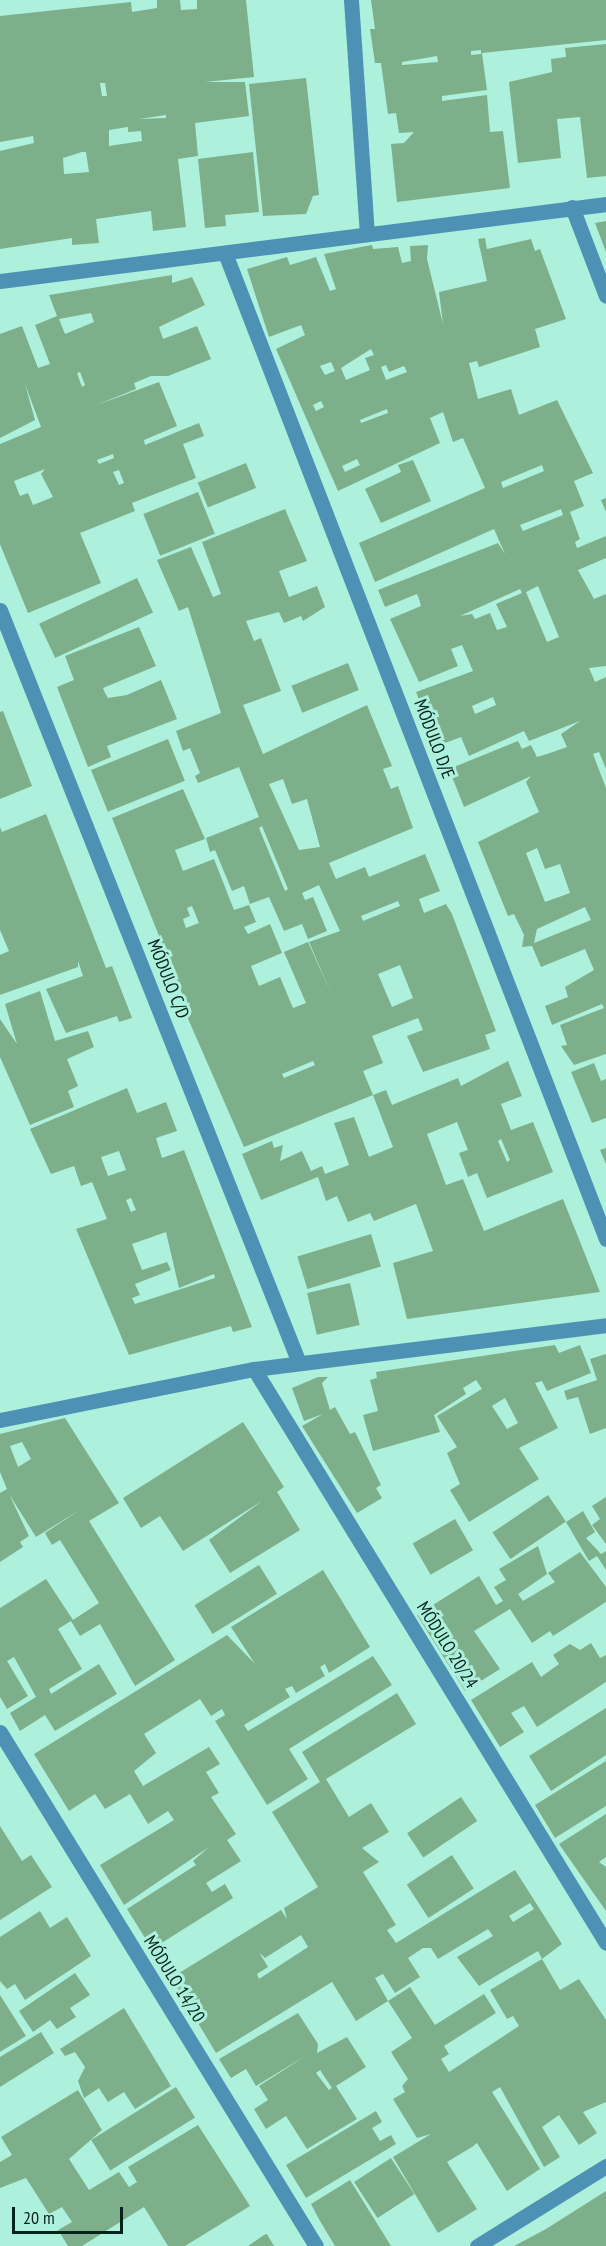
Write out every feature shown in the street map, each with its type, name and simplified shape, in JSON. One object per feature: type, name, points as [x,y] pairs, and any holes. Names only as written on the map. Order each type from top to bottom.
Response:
[{"type":"street","points":[[351,0],[367,233]]},
{"type":"street","points":[[0,282],[606,204]]},
{"type":"street","points":[[572,207],[606,296]]},
{"type":"street","name":"MÓDULO D/E","points":[[225,253],[606,1239]]},
{"type":"street","name":"MÓDULO C/D","points":[[0,610],[299,1363]]},
{"type":"street","points":[[0,1420],[254,1369],[606,1325]]},
{"type":"street","name":"MÓDULO 20/24","points":[[254,1369],[606,1942]]},
{"type":"street","name":"MÓDULO 14/20","points":[[0,1732],[316,2246]]},
{"type":"street","points":[[477,2246],[606,2166]]},
{"type":"building","points":[[157,0],[180,0],[181,10],[197,9],[197,0],[246,0],[254,77],[205,82],[245,82],[249,116],[195,123],[198,156],[178,159],[186,227],[153,231],[151,211],[96,219],[99,243],[72,245],[72,238],[0,249],[0,151],[34,143],[33,136],[0,142],[0,16],[131,2],[132,12],[157,8]],"holes":[[[100,83],[105,83],[107,96],[102,96]],[[166,115],[166,118],[139,119]],[[128,127],[128,132],[141,131],[142,141],[109,146],[109,130]],[[86,152],[89,172],[64,174],[63,158]]]},
{"type":"building","points":[[371,0],[606,0],[606,40],[482,53],[487,90],[442,96],[442,101],[487,95],[490,132],[503,131],[510,188],[397,202],[391,144],[404,143],[414,132],[399,133],[396,113],[388,114],[381,63],[375,63],[370,29],[375,29]],"holes":[[[481,50],[481,54],[471,55],[471,51]],[[437,56],[438,62],[402,65],[402,62]]]},
{"type":"building","points":[[606,44],[606,176],[587,178],[580,117],[557,119],[561,158],[518,163],[509,82],[552,72],[551,59],[566,57],[565,48]]},
{"type":"building","points":[[306,78],[319,195],[313,196],[306,214],[263,216],[249,84]]},
{"type":"building","points":[[253,152],[259,212],[225,215],[226,226],[205,228],[198,159]]},
{"type":"building","points":[[606,221],[606,252],[595,223]]},
{"type":"building","points":[[485,238],[487,249],[531,239],[535,251],[540,249],[566,319],[535,329],[540,347],[479,367],[477,361],[469,363],[478,399],[511,389],[519,415],[557,400],[593,473],[574,481],[584,506],[570,512],[580,539],[575,542],[577,548],[606,536],[606,558],[578,570],[594,599],[606,594],[606,666],[589,668],[595,682],[606,677],[606,769],[599,752],[593,754],[606,788],[606,1054],[574,1065],[561,1046],[567,1045],[560,1025],[604,1008],[602,1004],[552,1025],[545,1006],[568,997],[565,987],[594,970],[585,949],[541,967],[532,946],[522,947],[524,935],[514,914],[508,916],[478,842],[539,812],[526,782],[531,776],[464,807],[449,769],[518,741],[522,749],[531,745],[537,757],[567,747],[561,734],[580,721],[529,741],[524,731],[469,756],[461,737],[437,746],[416,692],[473,671],[462,645],[451,649],[458,666],[419,682],[390,619],[421,606],[417,594],[385,607],[378,590],[498,543],[505,554],[494,529],[375,582],[359,543],[485,488],[463,438],[453,442],[443,412],[430,418],[440,443],[338,491],[276,349],[305,335],[301,325],[269,337],[247,269],[287,257],[290,265],[316,257],[330,291],[336,289],[324,254],[372,245],[373,249],[398,247],[402,263],[411,261],[410,246],[428,245],[427,259],[443,324],[439,292],[487,281],[478,239]],"holes":[[[371,349],[374,355],[365,358],[370,370],[346,380],[341,368]],[[331,362],[335,371],[325,375],[320,366]],[[386,365],[389,372],[404,366],[407,372],[386,380],[381,367]],[[321,401],[324,407],[316,411],[313,405]],[[387,409],[388,413],[361,423],[360,420]],[[357,459],[360,465],[345,472],[342,466]],[[542,465],[544,471],[503,488],[501,482]],[[561,509],[563,515],[523,531],[520,525]],[[538,586],[559,637],[547,642],[526,592]],[[520,589],[522,593],[496,604],[507,627],[497,630],[490,613],[475,619],[472,614],[460,616]],[[493,697],[496,705],[475,714],[472,706]],[[537,848],[545,869],[560,864],[570,893],[545,902],[526,853]],[[585,907],[591,920],[534,943],[537,929]]]},
{"type":"building","points":[[172,275],[172,283],[192,277],[205,305],[159,327],[163,339],[197,326],[211,359],[168,376],[151,376],[134,383],[136,389],[94,406],[159,382],[177,426],[144,440],[145,445],[199,423],[204,436],[183,444],[196,478],[132,503],[135,511],[80,533],[101,583],[28,613],[0,544],[0,444],[41,427],[25,384],[35,420],[0,438],[0,334],[22,326],[38,368],[50,364],[35,325],[57,316],[49,295]],"holes":[[[91,313],[94,322],[65,334],[59,319]],[[80,372],[85,385],[82,387],[77,373]],[[113,454],[114,458],[99,464],[97,460]],[[45,469],[41,474],[53,497],[33,505],[28,493],[20,496],[14,481]],[[119,470],[124,483],[119,485],[113,472]]]},
{"type":"building","points":[[413,460],[431,501],[381,523],[365,489],[401,472],[398,465]]},
{"type":"building","points":[[246,463],[256,488],[208,508],[198,482]]},
{"type":"building","points":[[198,492],[215,534],[160,556],[143,514]]},
{"type":"building","points":[[606,498],[606,512],[601,500]]},
{"type":"building","points":[[285,509],[307,561],[279,571],[289,597],[317,586],[325,607],[303,621],[301,616],[284,623],[279,612],[246,621],[254,641],[261,638],[281,691],[243,705],[263,754],[367,705],[392,766],[383,769],[391,789],[398,786],[413,828],[329,863],[336,879],[365,867],[369,877],[425,854],[440,891],[419,899],[424,913],[446,904],[452,914],[496,1031],[485,1035],[490,1049],[423,1072],[407,1036],[423,1030],[418,1018],[372,1036],[383,1063],[363,1071],[373,1095],[244,1147],[179,998],[183,996],[112,818],[183,789],[205,839],[175,850],[183,871],[214,859],[234,910],[249,905],[256,922],[244,927],[248,934],[270,924],[282,953],[251,966],[259,986],[280,977],[293,1008],[306,1003],[284,952],[308,942],[331,993],[309,942],[340,931],[319,885],[302,893],[305,900],[313,897],[327,931],[308,939],[302,924],[284,931],[269,897],[250,904],[244,886],[232,891],[215,850],[210,852],[206,838],[259,817],[239,767],[198,783],[195,776],[200,773],[190,748],[183,751],[176,731],[221,713],[188,607],[179,611],[157,560],[191,547],[213,597],[221,594],[202,542]],"holes":[[[283,779],[292,804],[307,799],[320,847],[299,850],[269,784]],[[262,826],[288,889],[285,891],[259,828]],[[398,901],[400,906],[363,921],[361,916]],[[192,906],[199,923],[186,928],[183,919],[190,916],[187,908]],[[400,965],[413,998],[392,1007],[378,974]],[[313,1061],[315,1065],[284,1078],[282,1074]]]},
{"type":"building","points":[[137,578],[153,612],[55,658],[39,624]]},
{"type":"building","points":[[139,627],[156,666],[103,688],[105,693],[108,698],[127,695],[161,680],[177,719],[107,746],[111,757],[88,767],[57,687],[74,680],[65,656]]},
{"type":"building","points":[[348,663],[359,690],[302,713],[291,686]]},
{"type":"building","points":[[3,711],[32,786],[0,799],[0,712]]},
{"type":"building","points":[[168,739],[185,781],[108,812],[91,770]]},
{"type":"building","points":[[46,814],[106,968],[112,966],[132,1018],[119,1022],[117,1016],[66,1033],[46,989],[83,976],[78,961],[78,967],[0,995],[0,955],[9,951],[0,930],[0,827],[2,832]]},
{"type":"building","points":[[40,991],[55,1041],[88,1031],[94,1047],[67,1059],[78,1086],[68,1091],[74,1107],[30,1125],[0,1057],[0,1019],[17,1044],[5,1004]]},
{"type":"building","points":[[508,1061],[522,1096],[501,1104],[511,1130],[533,1122],[553,1172],[487,1198],[477,1173],[468,1177],[459,1153],[468,1150],[457,1122],[427,1134],[446,1185],[463,1179],[484,1231],[563,1199],[600,1292],[407,1319],[393,1263],[433,1251],[416,1204],[374,1221],[370,1213],[348,1222],[337,1196],[326,1201],[318,1177],[261,1200],[242,1154],[272,1141],[274,1148],[283,1145],[280,1161],[302,1151],[311,1171],[322,1166],[325,1174],[349,1165],[334,1123],[354,1117],[369,1157],[393,1147],[373,1095],[386,1090],[392,1105],[458,1078],[461,1086]],"holes":[[[501,1139],[510,1160],[507,1162],[498,1141]]]},
{"type":"building","points":[[594,1063],[601,1081],[606,1079],[606,1118],[592,1123],[571,1072]]},
{"type":"building","points":[[127,1088],[137,1113],[166,1102],[177,1131],[156,1138],[162,1158],[184,1150],[252,1327],[233,1332],[231,1326],[129,1355],[76,1229],[107,1219],[92,1182],[81,1186],[74,1166],[51,1174],[30,1129]],"holes":[[[119,1151],[126,1170],[108,1176],[101,1157]],[[131,1198],[136,1210],[131,1212],[126,1200]],[[166,1232],[179,1288],[214,1274],[215,1278],[135,1304],[132,1298],[140,1295],[135,1284],[171,1270],[167,1262],[142,1270],[132,1244]]]},
{"type":"building","points":[[606,1148],[606,1164],[600,1150]]},
{"type":"building","points":[[371,1234],[381,1267],[307,1289],[297,1257]]},
{"type":"building","points":[[350,1283],[360,1325],[317,1335],[307,1293]]},
{"type":"building","points":[[555,1345],[559,1353],[580,1345],[591,1373],[547,1391],[542,1381],[535,1383],[558,1428],[519,1448],[539,1479],[469,1522],[450,1490],[460,1484],[447,1453],[457,1447],[437,1416],[482,1389],[476,1380],[463,1388],[466,1394],[434,1415],[440,1432],[373,1451],[363,1415],[378,1411],[370,1380],[377,1378],[376,1372]],"holes":[[[505,1398],[518,1423],[507,1429],[492,1406]]]},
{"type":"building","points":[[606,1354],[606,1428],[590,1434],[578,1397],[567,1400],[564,1391],[597,1380],[590,1359]]},
{"type":"building","points":[[318,1377],[328,1377],[322,1383],[330,1410],[335,1407],[350,1434],[355,1432],[381,1485],[376,1488],[382,1498],[357,1513],[302,1426],[323,1414],[304,1421],[292,1388]]},
{"type":"building","points":[[65,1418],[119,1503],[89,1521],[175,1660],[135,1686],[100,1624],[80,1636],[71,1621],[58,1629],[82,1669],[49,1689],[51,1694],[99,1664],[117,1694],[55,1731],[45,1715],[20,1731],[10,1713],[36,1697],[14,1657],[7,1661],[28,1696],[7,1709],[0,1697],[0,1608],[46,1579],[73,1620],[99,1603],[60,1540],[52,1545],[45,1533],[81,1509],[36,1537],[9,1494],[29,1536],[20,1542],[23,1547],[0,1562],[0,1493],[7,1489],[0,1472],[0,1434]],"holes":[[[22,1442],[31,1459],[18,1467],[10,1446]]]},
{"type":"building","points":[[243,1422],[284,1487],[277,1492],[300,1530],[230,1573],[209,1540],[262,1501],[183,1551],[160,1516],[141,1528],[123,1498]]},
{"type":"building","points":[[548,1495],[566,1522],[510,1559],[492,1532]]},
{"type":"building","points":[[606,1497],[606,1544],[592,1525],[600,1519],[592,1506]]},
{"type":"building","points":[[583,1511],[595,1532],[586,1538],[601,1554],[606,1551],[606,1570],[597,1556],[589,1561],[566,1522]]},
{"type":"building","points":[[455,1519],[473,1550],[431,1575],[413,1544]]},
{"type":"building","points":[[538,1546],[547,1574],[518,1594],[523,1601],[555,1582],[548,1573],[580,1552],[606,1587],[606,1602],[553,1636],[550,1631],[532,1643],[510,1609],[474,1631],[500,1669],[465,1691],[417,1615],[479,1576],[496,1605],[503,1601],[494,1587],[506,1580],[499,1569]]},
{"type":"building","points":[[259,1565],[277,1594],[213,1634],[195,1605]]},
{"type":"building","points":[[323,1570],[370,1647],[329,1673],[325,1664],[320,1667],[325,1676],[296,1693],[292,1686],[285,1689],[290,1697],[244,1725],[248,1731],[373,1656],[392,1685],[289,1749],[308,1779],[267,1805],[215,1721],[225,1715],[222,1709],[211,1716],[200,1699],[144,1734],[156,1753],[134,1771],[143,1786],[209,1747],[220,1764],[206,1772],[219,1793],[211,1797],[236,1834],[227,1840],[241,1861],[206,1883],[212,1892],[225,1884],[233,1898],[152,1949],[127,1909],[196,1865],[193,1861],[209,1847],[124,1905],[100,1865],[174,1820],[168,1811],[148,1824],[130,1794],[105,1809],[95,1794],[69,1811],[34,1754],[227,1635],[255,1664],[231,1627]]},
{"type":"building","points":[[591,1643],[600,1658],[606,1655],[606,1682],[537,1727],[524,1706],[511,1713],[524,1732],[500,1747],[471,1700],[532,1662],[541,1677],[559,1664],[553,1655],[570,1644],[580,1650]]},
{"type":"building","points":[[397,1693],[416,1724],[326,1779],[349,1817],[371,1803],[389,1832],[362,1848],[379,1862],[363,1872],[396,1925],[387,1930],[396,1943],[515,1870],[562,1944],[542,1959],[538,1951],[479,1986],[457,1957],[493,1936],[488,1929],[438,1959],[431,1948],[423,1948],[408,1958],[420,1977],[395,1993],[383,1974],[375,1978],[388,2001],[356,2021],[332,1982],[216,2053],[171,1978],[281,1910],[287,1919],[284,1908],[318,1887],[272,1812],[320,1782],[302,1752]],"holes":[[[530,1903],[534,1909],[513,1922],[509,1916]],[[301,1935],[308,1947],[259,1979],[257,1974],[268,1967],[259,1952],[265,1958]]]},
{"type":"building","points":[[606,1708],[606,1755],[551,1791],[529,1756]]},
{"type":"building","points":[[606,1761],[606,1806],[555,1838],[535,1805]]},
{"type":"building","points":[[461,1797],[477,1821],[423,1857],[407,1833]]},
{"type":"building","points":[[606,1814],[606,1857],[599,1862],[606,1867],[606,1911],[559,1844]]},
{"type":"building","points":[[0,1826],[22,1861],[31,1855],[52,1887],[0,1920]]},
{"type":"building","points":[[452,1855],[474,1889],[428,1918],[407,1884]]},
{"type":"building","points":[[40,1911],[50,1928],[67,1917],[91,1956],[25,2000],[15,1984],[7,1989],[0,1981],[0,1937]]},
{"type":"building","points":[[542,1959],[560,1990],[579,1979],[606,2020],[606,2102],[583,2112],[597,2133],[579,2145],[559,2115],[542,2127],[560,2157],[544,2167],[500,2087],[492,2092],[540,2169],[507,2191],[477,2143],[447,2162],[477,2209],[438,2233],[393,2157],[431,2134],[417,2138],[393,2099],[405,2092],[402,2086],[408,2079],[391,2052],[412,2038],[388,2001],[410,1987],[435,2025],[484,1994],[496,2013],[444,2046],[449,2054],[441,2059],[449,2072],[519,2026],[513,2016],[507,2019],[490,1990]]},
{"type":"building","points":[[75,1973],[90,1995],[70,2008],[76,2017],[57,2029],[50,2020],[33,2032],[19,2011]]},
{"type":"building","points":[[0,1995],[26,2036],[0,2052]]},
{"type":"building","points":[[124,2008],[171,2086],[135,2109],[124,2092],[108,2102],[99,2088],[84,2098],[78,2081],[85,2067],[75,2052],[65,2056],[60,2049]]},
{"type":"building","points":[[298,2013],[318,2044],[317,2053],[347,2037],[366,2067],[336,2086],[357,2119],[307,2149],[286,2116],[266,2129],[254,2109],[268,2100],[259,2086],[307,2055],[256,2086],[246,2069],[231,2078],[219,2059]],"holes":[[[320,2070],[332,2088],[329,2090],[316,2073]]]},
{"type":"building","points":[[41,2032],[54,2053],[0,2087],[0,2057]]},
{"type":"building","points":[[176,2087],[195,2118],[110,2171],[91,2140]]},
{"type":"building","points":[[78,2090],[102,2130],[69,2159],[89,2190],[119,2172],[129,2187],[137,2182],[128,2167],[198,2125],[250,2206],[185,2246],[168,2246],[144,2207],[82,2246],[68,2246],[58,2230],[72,2222],[62,2207],[49,2214],[26,2178],[0,2188],[0,2162],[12,2155],[1,2137]]},
{"type":"building","points":[[376,2111],[382,2122],[372,2128],[380,2141],[391,2135],[396,2144],[306,2198],[286,2165]]},
{"type":"building","points":[[391,2158],[414,2194],[378,2218],[354,2182]]},
{"type":"building","points":[[350,2180],[391,2246],[335,2246],[311,2204]]},
{"type":"building","points":[[606,2191],[606,2246],[514,2246],[546,2229]]},
{"type":"building","points":[[267,2234],[274,2246],[248,2246],[264,2235]]}]
